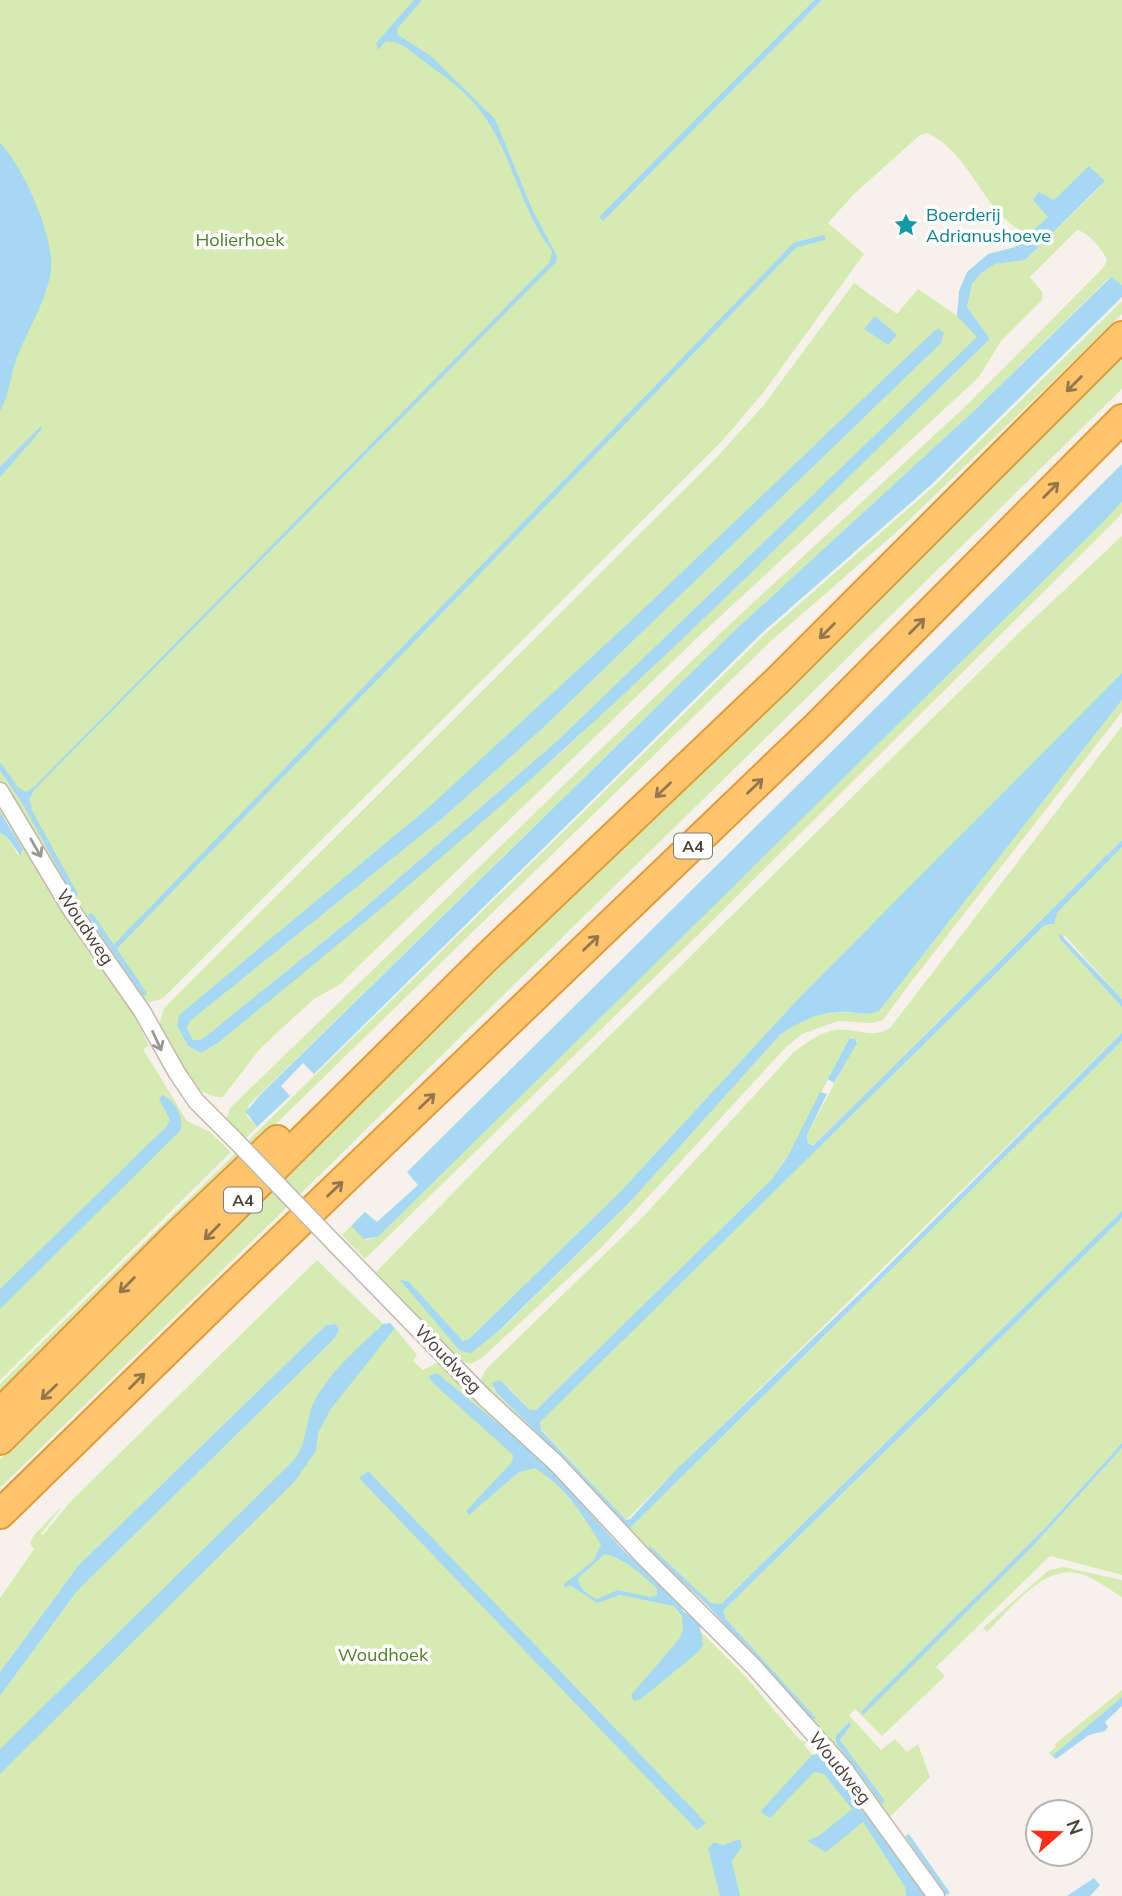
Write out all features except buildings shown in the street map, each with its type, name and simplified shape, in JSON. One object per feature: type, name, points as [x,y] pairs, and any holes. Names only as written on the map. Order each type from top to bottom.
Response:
[{"type":"highway","name":"A4","points":[[0,1440],[485,959],[777,681],[1122,336]]},
{"type":"highway","name":"A4","points":[[0,1514],[228,1291],[817,726],[1122,419]]},
{"type":"highway","name":"A4","points":[[0,1413],[173,1239],[276,1141],[485,959]]},
{"type":"street","name":"Woudweg","points":[[0,791],[69,908],[142,1012],[177,1073],[197,1101],[485,1398],[556,1463],[642,1555],[754,1667],[842,1766],[936,1896]]},
{"type":"green space","name":"Holierhoek","points":[[0,0],[814,0],[600,217],[603,220],[822,0],[1122,0],[1122,285],[1110,277],[976,409],[733,632],[249,1105],[247,1116],[257,1127],[246,1138],[227,1118],[230,1108],[729,625],[969,403],[1103,268],[1107,261],[1099,246],[1077,230],[1030,277],[1042,292],[1042,300],[1001,341],[979,377],[699,636],[339,985],[314,999],[281,1029],[258,1051],[223,1097],[201,1091],[175,1060],[159,1025],[164,1008],[717,457],[763,406],[854,283],[897,314],[918,289],[957,316],[978,337],[557,741],[355,916],[201,1040],[193,1040],[187,1028],[190,1021],[444,817],[545,726],[944,340],[429,807],[177,1026],[188,1046],[201,1053],[218,1043],[564,750],[990,339],[967,307],[972,284],[980,274],[995,264],[1025,260],[1105,182],[1039,239],[1020,230],[1005,218],[945,144],[928,133],[920,135],[854,194],[828,223],[864,254],[763,393],[721,442],[162,999],[149,1002],[137,993],[64,887],[18,804],[11,811],[129,1004],[149,1046],[143,1049],[187,1121],[210,1132],[231,1152],[0,1380],[0,833],[7,837],[18,855],[23,851],[5,818],[0,822]]},
{"type":"green space","points":[[1122,301],[1122,314],[901,528],[771,641],[0,1393],[0,1384],[9,1375],[765,634],[933,487]]},
{"type":"green space","points":[[1122,355],[1122,389],[0,1488],[0,1459]]},
{"type":"green space","points":[[1122,502],[1122,513],[1116,520],[698,935],[365,1259],[342,1235],[351,1226],[366,1240],[378,1237]]},
{"type":"green space","points":[[1122,536],[1122,673],[1089,708],[799,998],[619,1193],[469,1339],[463,1341],[405,1279],[460,1351],[502,1329],[630,1202],[780,1035],[821,1014],[870,1013],[880,1010],[1122,700],[1122,712],[883,1020],[872,1023],[838,1021],[802,1034],[786,1047],[602,1247],[483,1357],[471,1364],[460,1361],[376,1272],[532,1112],[1025,627]]},
{"type":"green space","points":[[1122,726],[1122,840],[813,1146],[808,1143],[807,1135],[857,1041],[854,1037],[849,1039],[788,1156],[772,1179],[536,1410],[530,1410],[510,1389],[492,1388],[576,1472],[625,1527],[631,1527],[1122,1041],[1122,1211],[721,1604],[711,1603],[651,1547],[813,1720],[815,1717],[726,1619],[723,1611],[1122,1218],[1122,1443],[1046,1527],[875,1697],[863,1714],[1032,1547],[1122,1448],[1122,1575],[1050,1556],[936,1667],[945,1676],[882,1736],[855,1709],[849,1715],[881,1750],[895,1739],[907,1752],[918,1744],[930,1777],[891,1816],[886,1815],[489,1392],[481,1379],[486,1369],[642,1218],[794,1052],[828,1031],[876,1033],[890,1028]],"holes":[[[849,1722],[840,1740],[884,1801],[882,1803],[836,1743],[836,1735]]]},
{"type":"green space","points":[[1122,847],[1122,999],[1065,936],[1059,938],[1122,1007],[1122,1033],[626,1520],[541,1429],[539,1424],[542,1419],[1045,925],[1052,925],[1057,913]]},
{"type":"green space","name":"Woudhoek","points":[[317,1260],[383,1324],[376,1330],[386,1339],[395,1328],[417,1355],[413,1361],[423,1370],[441,1361],[554,1472],[437,1373],[542,1472],[552,1478],[570,1500],[744,1675],[800,1740],[807,1742],[804,1745],[860,1810],[919,1896],[0,1896],[0,1696],[77,1591],[335,1338],[339,1330],[336,1324],[326,1325],[78,1566],[0,1672],[0,1598],[34,1549],[30,1543],[34,1535],[63,1505],[41,1534],[43,1535],[70,1502]]},
{"type":"green space","points":[[1064,1567],[1122,1580],[1122,1597],[1084,1575],[1070,1572],[1056,1574],[1030,1589],[987,1632],[983,1628],[1049,1570]]},
{"type":"green space","points":[[1122,1690],[1122,1697],[1052,1756],[1049,1753],[1056,1747],[1055,1744]]},
{"type":"water","points":[[414,0],[422,0],[397,29],[398,35],[431,56],[495,119],[532,209],[557,256],[556,262],[34,790],[29,800],[32,807],[27,810],[12,788],[16,786],[26,792],[35,786],[550,262],[552,251],[532,218],[493,129],[476,105],[454,84],[400,44],[385,42],[378,50],[376,43]]},
{"type":"water","points":[[814,0],[822,0],[603,221],[599,217]]},
{"type":"water","points":[[0,143],[18,167],[35,202],[48,240],[51,270],[45,293],[16,360],[0,411]]},
{"type":"water","points":[[1089,166],[1105,181],[1025,260],[995,264],[980,274],[972,284],[967,307],[990,339],[672,649],[479,824],[218,1043],[201,1053],[188,1046],[177,1026],[179,1015],[429,807],[634,618],[934,331],[938,328],[944,333],[941,343],[545,726],[444,817],[190,1021],[187,1028],[193,1040],[201,1040],[355,916],[557,741],[977,337],[957,316],[959,291],[967,272],[988,254],[1015,247],[1048,217],[1033,200],[1039,192],[1054,200]]},
{"type":"water","points":[[1111,277],[1122,285],[1122,297],[931,485],[763,632],[314,1074],[303,1063],[281,1086],[290,1096],[257,1127],[246,1112],[260,1095],[733,632],[976,409]]},
{"type":"water","points":[[875,316],[897,335],[888,345],[864,329]]},
{"type":"water","points":[[41,426],[42,429],[0,477],[0,467]]},
{"type":"water","points":[[1122,464],[1122,502],[1101,524],[378,1237],[364,1239],[351,1226],[365,1212],[377,1222],[418,1185],[407,1172]]},
{"type":"water","points":[[1122,673],[1122,700],[880,1010],[865,1014],[821,1014],[780,1035],[630,1202],[501,1329],[471,1353],[460,1351],[400,1280],[408,1281],[463,1341],[469,1339],[619,1193],[799,998]]},
{"type":"water","points":[[0,812],[23,849],[20,855],[7,837],[0,833]]},
{"type":"water","points":[[1122,840],[1122,847],[1057,913],[1054,924],[1045,925],[540,1422],[541,1430],[626,1520],[630,1519],[676,1470],[870,1284],[1122,1033],[1122,1041],[629,1529],[625,1527],[576,1472],[496,1392],[492,1383],[500,1380],[530,1410],[536,1410],[772,1179],[788,1156],[820,1092],[827,1094],[807,1135],[808,1143],[813,1146]]},
{"type":"water","points":[[1060,934],[1122,999],[1122,1007],[1059,938]]},
{"type":"water","points":[[855,1038],[857,1043],[834,1083],[828,1079],[849,1039]]},
{"type":"water","points":[[163,1095],[178,1110],[180,1131],[0,1309],[0,1289],[166,1127],[170,1120],[159,1099]]},
{"type":"water","points":[[1122,1211],[1122,1218],[723,1611],[726,1619],[816,1718],[813,1720],[706,1604],[648,1549],[650,1546],[711,1603],[721,1604]]},
{"type":"water","points":[[390,1323],[395,1328],[330,1410],[318,1433],[316,1451],[295,1481],[0,1774],[0,1749],[294,1460],[302,1446],[312,1405],[323,1388],[338,1368],[365,1341],[383,1324]]},
{"type":"water","points":[[336,1324],[339,1330],[335,1338],[77,1591],[0,1696],[0,1672],[78,1566],[326,1325]]},
{"type":"water","points":[[437,1373],[541,1459],[624,1551],[679,1602],[683,1611],[699,1622],[703,1645],[698,1652],[641,1699],[634,1701],[631,1695],[680,1638],[683,1630],[682,1616],[674,1606],[620,1595],[597,1603],[570,1585],[566,1588],[563,1585],[593,1561],[601,1545],[564,1492],[535,1468],[519,1472],[469,1515],[466,1511],[512,1462],[513,1455],[432,1382],[429,1376]],"holes":[[[605,1554],[645,1578],[657,1589],[657,1595],[650,1597],[618,1590],[597,1599],[584,1591],[578,1578]]]},
{"type":"water","points":[[1122,1443],[1122,1448],[1032,1547],[863,1715],[861,1712],[875,1697],[1046,1527]]},
{"type":"water","points":[[368,1471],[706,1823],[697,1830],[359,1478]]},
{"type":"water","points":[[1122,1697],[1122,1706],[1105,1722],[1108,1727],[1105,1731],[1089,1735],[1056,1759],[1052,1756]]},
{"type":"water","points":[[849,1722],[851,1725],[840,1740],[885,1801],[882,1804],[836,1743],[836,1735]]},
{"type":"water","points":[[818,1754],[838,1773],[836,1777],[843,1787],[851,1790],[925,1896],[906,1896],[905,1887],[863,1822],[826,1852],[807,1841],[819,1836],[852,1809],[824,1774],[814,1772],[770,1818],[760,1812],[812,1755]]},
{"type":"water","points":[[909,1834],[950,1893],[946,1895],[905,1836]]},
{"type":"water","points":[[740,1839],[742,1846],[732,1861],[740,1896],[720,1896],[708,1848],[714,1842],[723,1845]]},
{"type":"water","points":[[1094,1878],[1100,1885],[1090,1896],[1067,1896]]},
{"type":"waterway","points":[[115,947],[795,245],[823,238]]},
{"type":"waterway","points":[[0,766],[18,792]]},
{"type":"waterway","points":[[25,803],[75,894]]},
{"type":"waterway","points":[[91,916],[144,993]]},
{"type":"place","name":"Boerderij Adrianushoeve","points":[[906,225]]}]
